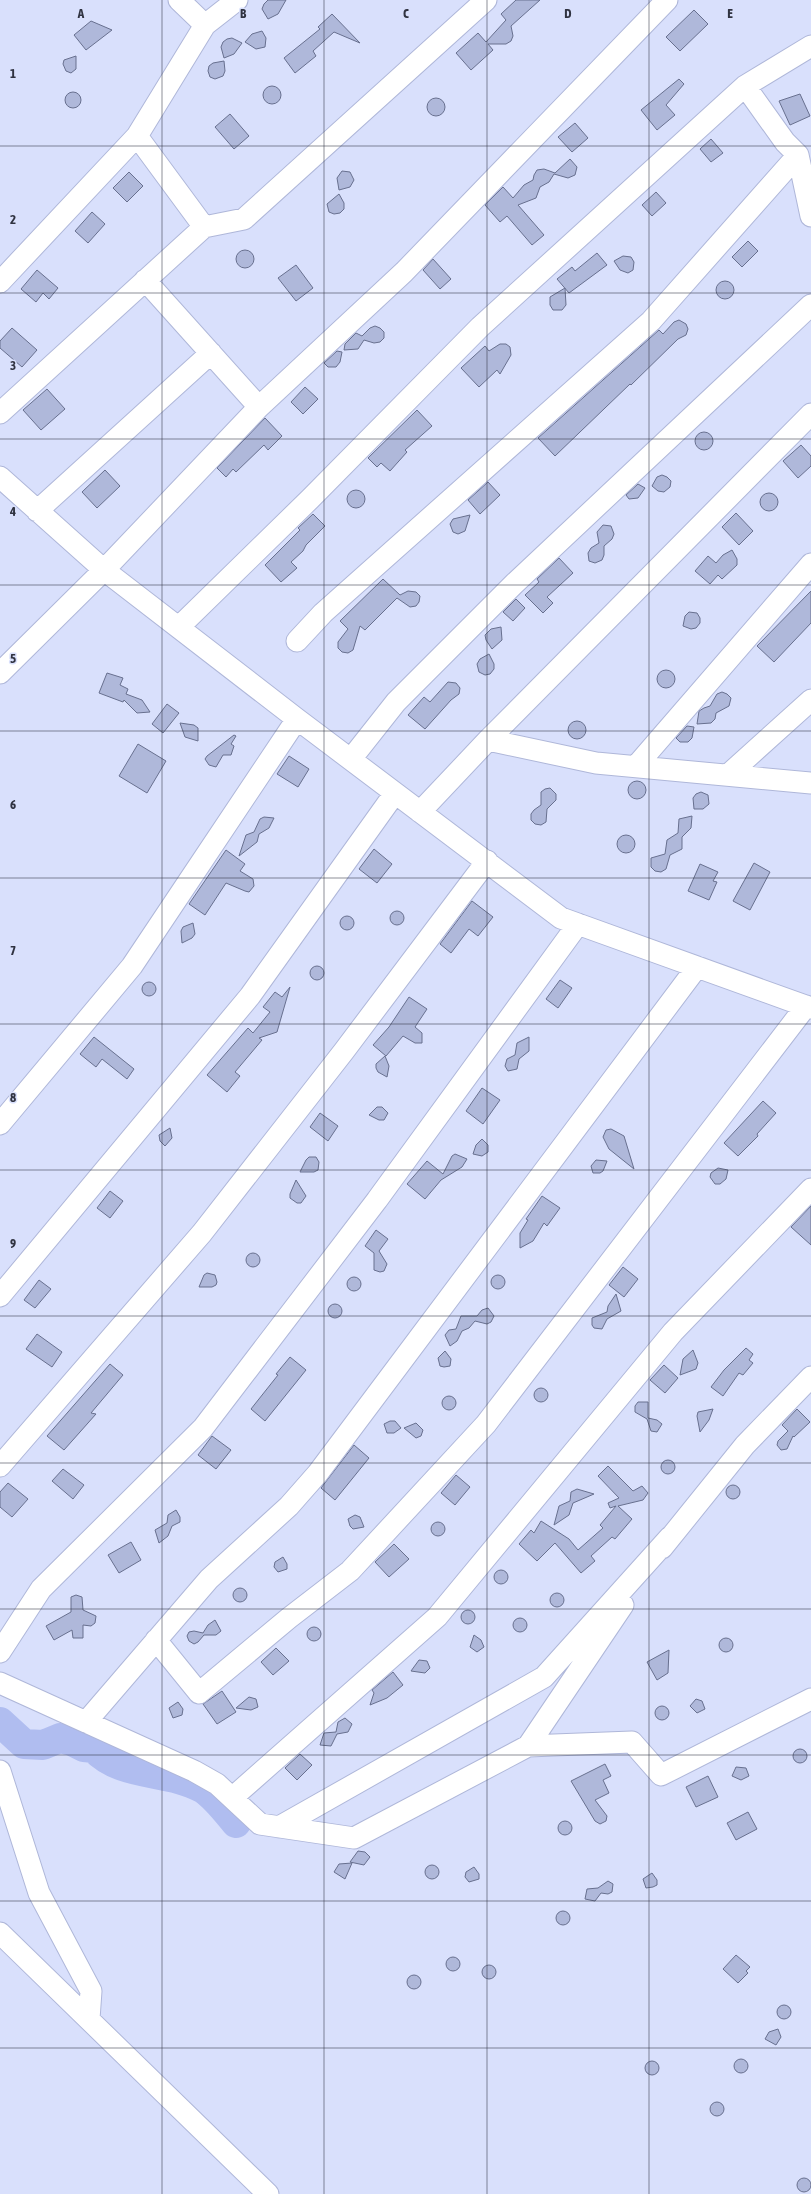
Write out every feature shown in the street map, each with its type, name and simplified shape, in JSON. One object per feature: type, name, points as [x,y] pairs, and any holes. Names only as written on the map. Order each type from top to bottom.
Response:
[{"type":"street","points":[[179,0],[205,25]]},
{"type":"street","points":[[0,282],[137,136],[205,25],[237,0]]},
{"type":"street","points":[[0,413],[204,227],[244,219],[486,0]]},
{"type":"street","points":[[0,673],[104,570],[259,407],[404,272],[667,0]]},
{"type":"street","points":[[179,627],[310,499],[480,328],[745,86],[811,46]]},
{"type":"street","points":[[745,86],[785,142],[798,155],[811,216]]},
{"type":"street","points":[[137,136],[204,227]]},
{"type":"street","points":[[296,641],[323,613],[651,321],[798,155]]},
{"type":"street","points":[[145,280],[259,407]]},
{"type":"street","points":[[351,759],[396,702],[515,583],[811,305]]},
{"type":"street","points":[[37,511],[211,353]]},
{"type":"street","points":[[420,812],[488,740],[811,414]]},
{"type":"street","points":[[0,478],[104,570],[297,719],[562,918],[809,1007],[486,1424],[350,1571],[288,1618],[199,1693],[156,1640]]},
{"type":"street","points":[[637,765],[811,564]]},
{"type":"street","points":[[729,774],[811,700]]},
{"type":"street","points":[[0,1124],[132,966],[297,719]]},
{"type":"street","points":[[488,740],[596,763],[637,765],[811,783]]},
{"type":"street","points":[[0,1296],[250,996],[395,793]]},
{"type":"street","points":[[0,1466],[202,1233],[344,1051],[487,862]]},
{"type":"street","points":[[0,1652],[41,1589],[203,1428],[377,1200],[578,924]]},
{"type":"street","points":[[86,1722],[209,1579],[289,1506],[318,1473],[697,967]]},
{"type":"street","points":[[232,1798],[437,1617],[673,1332],[811,1189]]},
{"type":"street","points":[[279,1827],[544,1677],[670,1537],[745,1446],[811,1376]]},
{"type":"street","points":[[528,1746],[670,1537]]},
{"type":"street","points":[[0,1683],[194,1771],[217,1784],[260,1824],[354,1838],[528,1746],[632,1742],[661,1775],[811,1699]]},
{"type":"street","points":[[0,1771],[39,1893],[91,1991],[89,2019]]},
{"type":"street","points":[[0,1933],[268,2194]]},
{"type":"building","points":[[268,0],[286,0],[278,14],[268,19],[262,9]]},
{"type":"building","points":[[516,0],[540,0],[511,26],[513,36],[511,41],[506,44],[488,44],[493,50],[471,70],[456,53],[478,33],[486,42],[506,20],[501,14]]},
{"type":"building","points":[[694,10],[708,24],[680,51],[666,37]]},
{"type":"building","points":[[332,14],[360,43],[334,32],[313,51],[316,56],[295,73],[284,58],[320,29],[318,27]]},
{"type":"building","points":[[91,21],[112,30],[86,50],[74,35]]},
{"type":"building","points":[[262,31],[266,38],[265,47],[256,49],[245,42],[252,34]]},
{"type":"building","points":[[232,38],[242,43],[234,54],[224,58],[221,47],[223,42]]},
{"type":"building","points":[[76,56],[76,69],[71,73],[66,71],[63,64],[64,60]]},
{"type":"building","points":[[224,61],[225,71],[223,76],[215,79],[210,77],[208,71],[209,66],[213,63]]},
{"type":"building","points":[[679,79],[684,84],[666,105],[675,115],[657,130],[641,110]]},
{"type":"building","points":[[272,86],[278,89],[281,95],[278,101],[272,104],[266,101],[263,95],[266,89]]},
{"type":"building","points":[[73,92],[79,94],[81,100],[79,106],[73,108],[67,106],[65,100],[67,94]]},
{"type":"building","points":[[800,94],[810,116],[790,125],[779,101]]},
{"type":"building","points":[[436,98],[442,101],[445,107],[442,113],[436,116],[430,113],[427,107],[430,101]]},
{"type":"building","points":[[230,114],[249,136],[234,149],[215,127]]},
{"type":"building","points":[[575,123],[588,138],[572,152],[558,137]]},
{"type":"building","points":[[711,139],[723,153],[711,162],[700,149]]},
{"type":"building","points":[[570,159],[577,167],[575,175],[568,178],[554,174],[549,182],[540,187],[536,198],[518,205],[544,235],[532,245],[507,216],[500,222],[485,205],[503,187],[513,198],[524,185],[533,180],[537,170],[544,169],[555,173]]},
{"type":"building","points":[[342,171],[350,172],[354,180],[350,187],[339,190],[337,178]]},
{"type":"building","points":[[129,172],[143,186],[127,202],[113,188]]},
{"type":"building","points":[[656,192],[666,203],[652,216],[642,205]]},
{"type":"building","points":[[339,194],[344,203],[344,209],[340,213],[334,214],[329,212],[327,204]]},
{"type":"building","points":[[92,212],[105,224],[88,243],[75,231]]},
{"type":"building","points":[[748,241],[758,251],[742,267],[732,257]]},
{"type":"building","points":[[245,250],[251,253],[254,259],[251,265],[245,268],[239,265],[236,259],[239,253]]},
{"type":"building","points":[[597,253],[607,265],[569,293],[557,279],[572,267],[575,271]]},
{"type":"building","points":[[623,256],[631,257],[634,262],[633,270],[628,273],[620,270],[614,261]]},
{"type":"building","points":[[433,259],[451,279],[440,289],[423,270]]},
{"type":"building","points":[[296,265],[313,288],[296,301],[278,278]]},
{"type":"building","points":[[37,270],[58,288],[49,299],[43,293],[36,302],[21,289]]},
{"type":"building","points":[[725,281],[731,284],[734,290],[731,296],[725,299],[719,296],[716,290],[719,284]]},
{"type":"building","points":[[565,288],[566,305],[562,310],[553,310],[550,305],[550,297]]},
{"type":"building","points":[[679,320],[686,324],[688,329],[686,335],[678,339],[555,456],[538,438],[659,330],[663,334],[674,322]]},
{"type":"building","points":[[375,326],[384,332],[384,338],[380,342],[374,343],[364,340],[358,349],[344,350],[345,344],[356,333],[362,336],[370,328]]},
{"type":"building","points":[[12,328],[37,350],[22,367],[0,348],[0,341]]},
{"type":"building","points":[[500,344],[506,344],[510,347],[511,355],[500,374],[497,370],[479,387],[461,368],[485,346],[489,351]]},
{"type":"building","points":[[337,351],[342,352],[340,362],[336,367],[328,367],[324,363]]},
{"type":"building","points":[[305,387],[318,399],[303,414],[291,402]]},
{"type":"building","points":[[47,389],[65,409],[41,430],[23,410]]},
{"type":"building","points":[[417,410],[432,426],[405,450],[407,452],[390,471],[381,463],[377,467],[368,458]]},
{"type":"building","points":[[265,418],[282,436],[268,450],[264,445],[236,472],[233,469],[226,477],[217,468]]},
{"type":"building","points":[[704,432],[710,435],[713,441],[710,447],[704,450],[698,447],[695,441],[698,435]]},
{"type":"building","points":[[801,445],[811,456],[811,466],[798,478],[783,461]]},
{"type":"building","points":[[105,470],[120,486],[97,508],[82,492]]},
{"type":"building","points":[[662,475],[671,481],[670,487],[664,492],[658,491],[652,486],[657,477]]},
{"type":"building","points":[[488,482],[500,495],[480,514],[468,500]]},
{"type":"building","points":[[638,484],[645,488],[638,498],[629,499],[626,495]]},
{"type":"building","points":[[356,490],[362,493],[365,499],[362,505],[356,508],[350,505],[347,499],[350,493]]},
{"type":"building","points":[[769,493],[775,496],[778,502],[775,508],[769,511],[763,508],[760,502],[763,496]]},
{"type":"building","points":[[736,513],[753,531],[739,545],[722,527]]},
{"type":"building","points":[[313,514],[325,526],[291,562],[297,568],[281,582],[265,565],[300,530],[298,528]]},
{"type":"building","points":[[470,515],[465,531],[458,534],[453,532],[450,524],[453,519]]},
{"type":"building","points":[[603,525],[611,526],[614,534],[612,539],[604,546],[604,555],[602,560],[595,563],[589,561],[588,553],[591,548],[599,543],[597,532]]},
{"type":"building","points":[[732,550],[737,559],[737,565],[722,579],[718,575],[710,584],[695,571],[708,556],[716,563],[723,555]]},
{"type":"building","points":[[559,558],[573,573],[547,597],[553,603],[543,613],[525,595],[539,582],[537,579]]},
{"type":"building","points":[[383,579],[400,595],[408,591],[416,592],[420,596],[419,602],[416,606],[410,607],[397,598],[365,630],[360,626],[353,650],[348,653],[342,652],[338,648],[338,642],[348,629],[340,621]]},
{"type":"building","points":[[811,591],[811,623],[774,662],[757,646]]},
{"type":"building","points":[[516,599],[525,608],[513,621],[503,612]]},
{"type":"building","points":[[689,612],[697,613],[700,618],[700,623],[696,628],[691,629],[683,626],[685,616]]},
{"type":"building","points":[[501,627],[502,640],[492,649],[486,640],[485,635],[491,629]]},
{"type":"building","points":[[489,654],[494,664],[494,669],[490,674],[485,675],[479,672],[477,664],[480,659]]},
{"type":"building","points":[[666,670],[672,673],[675,679],[672,685],[666,688],[660,685],[657,679],[660,673]]},
{"type":"building","points":[[107,673],[123,678],[120,685],[128,689],[126,694],[142,700],[150,712],[137,713],[124,700],[123,702],[99,693]]},
{"type":"building","points":[[448,682],[456,683],[460,688],[459,694],[451,700],[425,729],[408,715],[424,697],[430,702]]},
{"type":"building","points":[[722,692],[731,698],[729,706],[716,713],[715,719],[711,723],[697,724],[699,711],[710,706],[717,694]]},
{"type":"building","points":[[167,704],[179,713],[163,733],[152,724]]},
{"type":"building","points":[[577,721],[583,724],[586,730],[583,736],[577,739],[571,736],[568,730],[571,724]]},
{"type":"building","points":[[180,723],[194,725],[198,728],[198,741],[185,737]]},
{"type":"building","points":[[687,726],[694,727],[692,738],[688,742],[680,742],[676,738]]},
{"type":"building","points":[[234,735],[236,736],[231,744],[234,746],[231,755],[223,755],[216,767],[209,765],[205,759],[207,756]]},
{"type":"building","points":[[138,744],[166,761],[147,793],[119,776]]},
{"type":"building","points":[[289,756],[309,769],[298,787],[277,774]]},
{"type":"building","points":[[637,781],[643,784],[646,790],[643,796],[637,799],[631,796],[628,790],[631,784]]},
{"type":"building","points":[[550,788],[556,794],[556,800],[547,809],[546,822],[541,825],[535,824],[531,820],[531,814],[541,805],[541,792]]},
{"type":"building","points":[[701,792],[708,795],[709,804],[703,809],[694,809],[693,798],[696,794]]},
{"type":"building","points":[[692,816],[691,828],[682,837],[682,849],[670,855],[666,869],[661,872],[655,871],[651,867],[651,858],[665,854],[667,840],[678,833],[679,819]]},
{"type":"building","points":[[264,817],[274,818],[269,828],[259,834],[257,842],[239,856],[246,835],[254,832],[260,819]]},
{"type":"building","points":[[626,835],[632,838],[635,844],[632,850],[626,853],[620,850],[617,844],[620,838]]},
{"type":"building","points":[[374,849],[392,864],[377,883],[359,869]]},
{"type":"building","points":[[226,850],[245,864],[240,871],[253,879],[254,886],[249,892],[226,883],[205,915],[189,904]]},
{"type":"building","points":[[754,863],[770,872],[750,910],[733,901]]},
{"type":"building","points":[[700,864],[718,872],[713,881],[717,882],[709,900],[688,891]]},
{"type":"building","points":[[472,901],[493,917],[478,936],[469,929],[451,953],[440,944]]},
{"type":"building","points":[[394,911],[400,911],[404,915],[404,921],[400,925],[394,925],[390,921],[390,915]]},
{"type":"building","points":[[347,916],[352,918],[354,923],[352,928],[347,930],[342,928],[340,923],[342,918]]},
{"type":"building","points":[[193,923],[195,934],[192,938],[182,943],[181,931],[183,927]]},
{"type":"building","points":[[317,966],[322,968],[324,973],[322,978],[317,980],[312,978],[310,973],[312,968]]},
{"type":"building","points":[[560,980],[572,988],[558,1008],[546,999]]},
{"type":"building","points":[[149,982],[154,984],[156,989],[154,994],[149,996],[144,994],[142,989],[144,984]]},
{"type":"building","points":[[290,987],[277,1032],[259,1038],[262,1040],[235,1072],[240,1076],[227,1092],[207,1075],[248,1028],[253,1033],[270,1012],[263,1007],[275,992],[282,997]]},
{"type":"building","points":[[409,997],[427,1009],[415,1027],[422,1033],[422,1043],[415,1043],[403,1036],[386,1056],[373,1045],[389,1027]]},
{"type":"building","points":[[94,1037],[134,1069],[127,1079],[102,1059],[96,1067],[80,1054]]},
{"type":"building","points":[[529,1037],[529,1051],[519,1059],[517,1069],[508,1071],[505,1066],[507,1059],[515,1055],[517,1043]]},
{"type":"building","points":[[385,1056],[389,1066],[387,1077],[378,1072],[376,1068],[376,1064]]},
{"type":"building","points":[[482,1088],[500,1100],[483,1124],[466,1111]]},
{"type":"building","points":[[763,1101],[776,1113],[757,1134],[758,1136],[738,1156],[724,1143]]},
{"type":"building","points":[[377,1107],[382,1107],[388,1113],[384,1120],[379,1120],[369,1115]]},
{"type":"building","points":[[320,1113],[338,1126],[328,1141],[310,1127]]},
{"type":"building","points":[[170,1128],[172,1138],[165,1146],[160,1141],[159,1135]]},
{"type":"building","points":[[611,1129],[624,1136],[634,1169],[609,1149],[603,1137],[606,1130]]},
{"type":"building","points":[[482,1139],[488,1145],[488,1152],[482,1156],[473,1154],[476,1145]]},
{"type":"building","points":[[455,1154],[467,1159],[462,1167],[441,1180],[425,1199],[407,1184],[427,1161],[443,1174],[452,1156]]},
{"type":"building","points":[[309,1157],[316,1157],[319,1162],[318,1170],[314,1172],[300,1172],[306,1160]]},
{"type":"building","points":[[596,1160],[607,1161],[603,1171],[600,1173],[593,1173],[591,1166]]},
{"type":"building","points":[[718,1168],[728,1170],[726,1179],[720,1184],[715,1184],[710,1177],[711,1173]]},
{"type":"building","points":[[296,1180],[306,1196],[301,1203],[297,1203],[290,1198],[290,1194]]},
{"type":"building","points":[[110,1191],[123,1201],[110,1218],[97,1208]]},
{"type":"building","points":[[542,1196],[560,1208],[547,1226],[544,1223],[533,1241],[520,1248],[520,1233],[528,1220],[526,1219]]},
{"type":"building","points":[[811,1206],[811,1245],[791,1227]]},
{"type":"building","points":[[376,1230],[388,1239],[379,1251],[387,1264],[384,1271],[380,1272],[374,1270],[374,1253],[365,1246]]},
{"type":"building","points":[[250,1253],[256,1253],[260,1257],[260,1263],[256,1267],[250,1267],[246,1263],[246,1257]]},
{"type":"building","points":[[623,1267],[638,1279],[624,1297],[609,1285]]},
{"type":"building","points":[[207,1273],[215,1275],[217,1282],[216,1285],[212,1287],[199,1287],[204,1275]]},
{"type":"building","points":[[495,1275],[501,1275],[505,1279],[505,1285],[501,1289],[495,1289],[491,1285],[491,1279]]},
{"type":"building","points":[[351,1277],[357,1277],[361,1281],[361,1287],[357,1291],[351,1291],[347,1287],[347,1281]]},
{"type":"building","points":[[39,1280],[51,1289],[35,1308],[24,1300]]},
{"type":"building","points":[[616,1294],[621,1311],[607,1319],[602,1329],[594,1328],[592,1325],[592,1318],[607,1312],[608,1306]]},
{"type":"building","points":[[335,1304],[340,1306],[342,1311],[340,1316],[335,1318],[330,1316],[328,1311],[330,1306]]},
{"type":"building","points":[[488,1308],[494,1316],[491,1322],[487,1324],[475,1321],[469,1328],[462,1331],[457,1341],[450,1346],[445,1335],[449,1330],[456,1329],[461,1316],[477,1316],[482,1310]]},
{"type":"building","points":[[37,1334],[62,1352],[52,1367],[26,1349]]},
{"type":"building","points":[[746,1348],[753,1354],[749,1360],[753,1363],[743,1375],[739,1373],[723,1396],[711,1387],[724,1370]]},
{"type":"building","points":[[693,1350],[698,1363],[696,1369],[680,1375],[683,1359]]},
{"type":"building","points":[[445,1351],[451,1359],[450,1366],[444,1367],[440,1366],[438,1358]]},
{"type":"building","points":[[290,1357],[306,1370],[265,1421],[251,1409],[278,1375],[276,1374]]},
{"type":"building","points":[[110,1364],[123,1375],[91,1413],[96,1414],[64,1450],[47,1436]]},
{"type":"building","points":[[664,1365],[678,1378],[665,1393],[650,1380]]},
{"type":"building","points":[[541,1388],[546,1390],[548,1395],[546,1400],[541,1402],[536,1400],[534,1395],[536,1390]]},
{"type":"building","points":[[446,1396],[452,1396],[456,1400],[456,1406],[452,1410],[446,1410],[442,1406],[442,1400]]},
{"type":"building","points":[[638,1402],[648,1402],[648,1418],[657,1420],[662,1424],[657,1432],[651,1431],[647,1419],[635,1412],[635,1406]]},
{"type":"building","points":[[713,1409],[709,1420],[700,1432],[697,1416],[698,1412]]},
{"type":"building","points":[[797,1409],[810,1422],[794,1437],[793,1436],[787,1449],[781,1450],[777,1445],[778,1441],[788,1431],[782,1425]]},
{"type":"building","points":[[390,1421],[395,1421],[401,1428],[394,1433],[387,1433],[384,1424]]},
{"type":"building","points":[[416,1423],[423,1430],[421,1436],[416,1438],[404,1428]]},
{"type":"building","points":[[212,1436],[231,1450],[216,1469],[198,1455]]},
{"type":"building","points":[[354,1445],[369,1458],[335,1500],[321,1488]]},
{"type":"building","points":[[668,1460],[673,1462],[675,1467],[673,1472],[668,1474],[663,1472],[661,1467],[663,1462]]},
{"type":"building","points":[[608,1466],[633,1491],[642,1486],[648,1493],[643,1500],[618,1506],[632,1519],[615,1539],[612,1537],[591,1556],[595,1561],[581,1573],[555,1543],[537,1561],[519,1544],[531,1530],[534,1533],[541,1521],[569,1539],[578,1550],[603,1528],[600,1525],[616,1506],[610,1508],[608,1503],[619,1498],[598,1476]]},
{"type":"building","points":[[63,1469],[84,1485],[73,1499],[52,1481]]},
{"type":"building","points":[[456,1475],[470,1487],[455,1505],[441,1493]]},
{"type":"building","points":[[8,1483],[28,1499],[12,1517],[0,1507],[0,1492]]},
{"type":"building","points":[[733,1485],[738,1487],[740,1492],[738,1497],[733,1499],[728,1497],[726,1492],[728,1487]]},
{"type":"building","points":[[577,1489],[594,1494],[573,1503],[569,1515],[554,1525],[559,1506],[570,1501],[571,1492]]},
{"type":"building","points":[[176,1510],[180,1517],[180,1522],[172,1526],[168,1536],[159,1543],[155,1530],[167,1523],[168,1515]]},
{"type":"building","points":[[355,1515],[360,1517],[364,1527],[353,1529],[350,1526],[348,1519]]},
{"type":"building","points":[[438,1522],[443,1524],[445,1529],[443,1534],[438,1536],[433,1534],[431,1529],[433,1524]]},
{"type":"building","points":[[131,1542],[141,1560],[119,1573],[108,1555]]},
{"type":"building","points":[[394,1544],[409,1559],[389,1577],[375,1562]]},
{"type":"building","points":[[283,1557],[287,1564],[287,1569],[278,1572],[274,1567],[275,1562]]},
{"type":"building","points":[[501,1570],[506,1572],[508,1577],[506,1582],[501,1584],[496,1582],[494,1577],[496,1572]]},
{"type":"building","points":[[240,1588],[245,1590],[247,1595],[245,1600],[240,1602],[235,1600],[233,1595],[235,1590]]},
{"type":"building","points":[[557,1593],[562,1595],[564,1600],[562,1605],[557,1607],[552,1605],[550,1600],[552,1595]]},
{"type":"building","points":[[76,1595],[82,1597],[83,1610],[96,1616],[95,1623],[91,1626],[83,1625],[83,1638],[73,1638],[72,1630],[54,1640],[46,1626],[71,1612],[71,1597]]},
{"type":"building","points":[[468,1610],[473,1612],[475,1617],[473,1622],[468,1624],[463,1622],[461,1617],[463,1612]]},
{"type":"building","points":[[520,1618],[525,1620],[527,1625],[525,1630],[520,1632],[515,1630],[513,1625],[515,1620]]},
{"type":"building","points":[[215,1620],[221,1631],[216,1635],[204,1635],[194,1644],[189,1641],[187,1636],[189,1632],[194,1631],[203,1633],[208,1625]]},
{"type":"building","points":[[314,1627],[319,1629],[321,1634],[319,1639],[314,1641],[309,1639],[307,1634],[309,1629]]},
{"type":"building","points":[[474,1635],[481,1640],[484,1647],[477,1652],[470,1647]]},
{"type":"building","points":[[726,1638],[731,1640],[733,1645],[731,1650],[726,1652],[721,1650],[719,1645],[721,1640]]},
{"type":"building","points":[[276,1648],[289,1661],[273,1675],[261,1662]]},
{"type":"building","points":[[669,1650],[668,1673],[657,1680],[647,1662]]},
{"type":"building","points":[[419,1660],[427,1661],[430,1668],[425,1673],[411,1671]]},
{"type":"building","points":[[393,1672],[403,1685],[387,1698],[370,1705],[374,1693],[372,1690]]},
{"type":"building","points":[[222,1691],[236,1712],[217,1724],[203,1704]]},
{"type":"building","points":[[249,1697],[256,1699],[258,1707],[251,1710],[236,1708]]},
{"type":"building","points":[[696,1699],[702,1701],[705,1709],[697,1713],[690,1706]]},
{"type":"building","points":[[178,1702],[183,1709],[182,1715],[173,1718],[169,1708]]},
{"type":"building","points":[[662,1706],[667,1708],[669,1713],[667,1718],[662,1720],[657,1718],[655,1713],[657,1708]]},
{"type":"building","points":[[345,1718],[352,1724],[348,1732],[337,1734],[331,1746],[320,1745],[324,1733],[336,1732],[338,1722]]},
{"type":"building","points":[[800,1749],[805,1751],[807,1756],[805,1761],[800,1763],[795,1761],[793,1756],[795,1751]]},
{"type":"building","points":[[300,1754],[312,1765],[297,1780],[285,1768]]},
{"type":"building","points":[[605,1764],[611,1776],[603,1780],[609,1793],[595,1800],[607,1816],[606,1821],[600,1824],[595,1821],[571,1781]]},
{"type":"building","points":[[736,1767],[746,1768],[749,1776],[741,1780],[732,1776]]},
{"type":"building","points":[[708,1776],[718,1797],[696,1807],[686,1787]]},
{"type":"building","points":[[748,1812],[757,1829],[736,1840],[727,1823]]},
{"type":"building","points":[[565,1821],[570,1823],[572,1828],[570,1833],[565,1835],[560,1833],[558,1828],[560,1823]]},
{"type":"building","points":[[358,1851],[365,1852],[370,1857],[364,1865],[350,1862]]},
{"type":"building","points":[[352,1863],[345,1879],[334,1872],[339,1864]]},
{"type":"building","points":[[432,1865],[437,1867],[439,1872],[437,1877],[432,1879],[427,1877],[425,1872],[427,1867]]},
{"type":"building","points":[[474,1867],[479,1874],[479,1879],[469,1882],[465,1877],[466,1872]]},
{"type":"building","points":[[652,1873],[657,1880],[657,1885],[646,1888],[643,1879]]},
{"type":"building","points":[[608,1881],[613,1884],[612,1892],[608,1894],[601,1893],[595,1901],[585,1899],[587,1889],[598,1888]]},
{"type":"building","points":[[563,1911],[568,1913],[570,1918],[568,1923],[563,1925],[558,1923],[556,1918],[558,1913]]},
{"type":"building","points":[[736,1955],[750,1967],[746,1971],[748,1973],[738,1983],[723,1969]]},
{"type":"building","points":[[453,1957],[458,1959],[460,1964],[458,1969],[453,1971],[448,1969],[446,1964],[448,1959]]},
{"type":"building","points":[[489,1965],[494,1967],[496,1972],[494,1977],[489,1979],[484,1977],[482,1972],[484,1967]]},
{"type":"building","points":[[414,1975],[419,1977],[421,1982],[419,1987],[414,1989],[409,1987],[407,1982],[409,1977]]},
{"type":"building","points":[[784,2005],[789,2007],[791,2012],[789,2017],[784,2019],[779,2017],[777,2012],[779,2007]]},
{"type":"building","points":[[778,2029],[781,2037],[776,2045],[765,2039],[769,2032]]},
{"type":"building","points":[[741,2059],[746,2061],[748,2066],[746,2071],[741,2073],[736,2071],[734,2066],[736,2061]]},
{"type":"building","points":[[652,2061],[657,2063],[659,2068],[657,2073],[652,2075],[647,2073],[645,2068],[647,2063]]},
{"type":"building","points":[[717,2102],[722,2104],[724,2109],[722,2114],[717,2116],[712,2114],[710,2109],[712,2104]]},
{"type":"building","points":[[804,2178],[809,2180],[811,2185],[809,2190],[804,2192],[799,2190],[797,2185],[799,2180]]},
{"type":"waterway","points":[[0,1722],[24,1744],[43,1745],[60,1738],[72,1741],[84,1747],[94,1748],[105,1758],[131,1769],[188,1782],[202,1788],[211,1795],[236,1823]]}]
